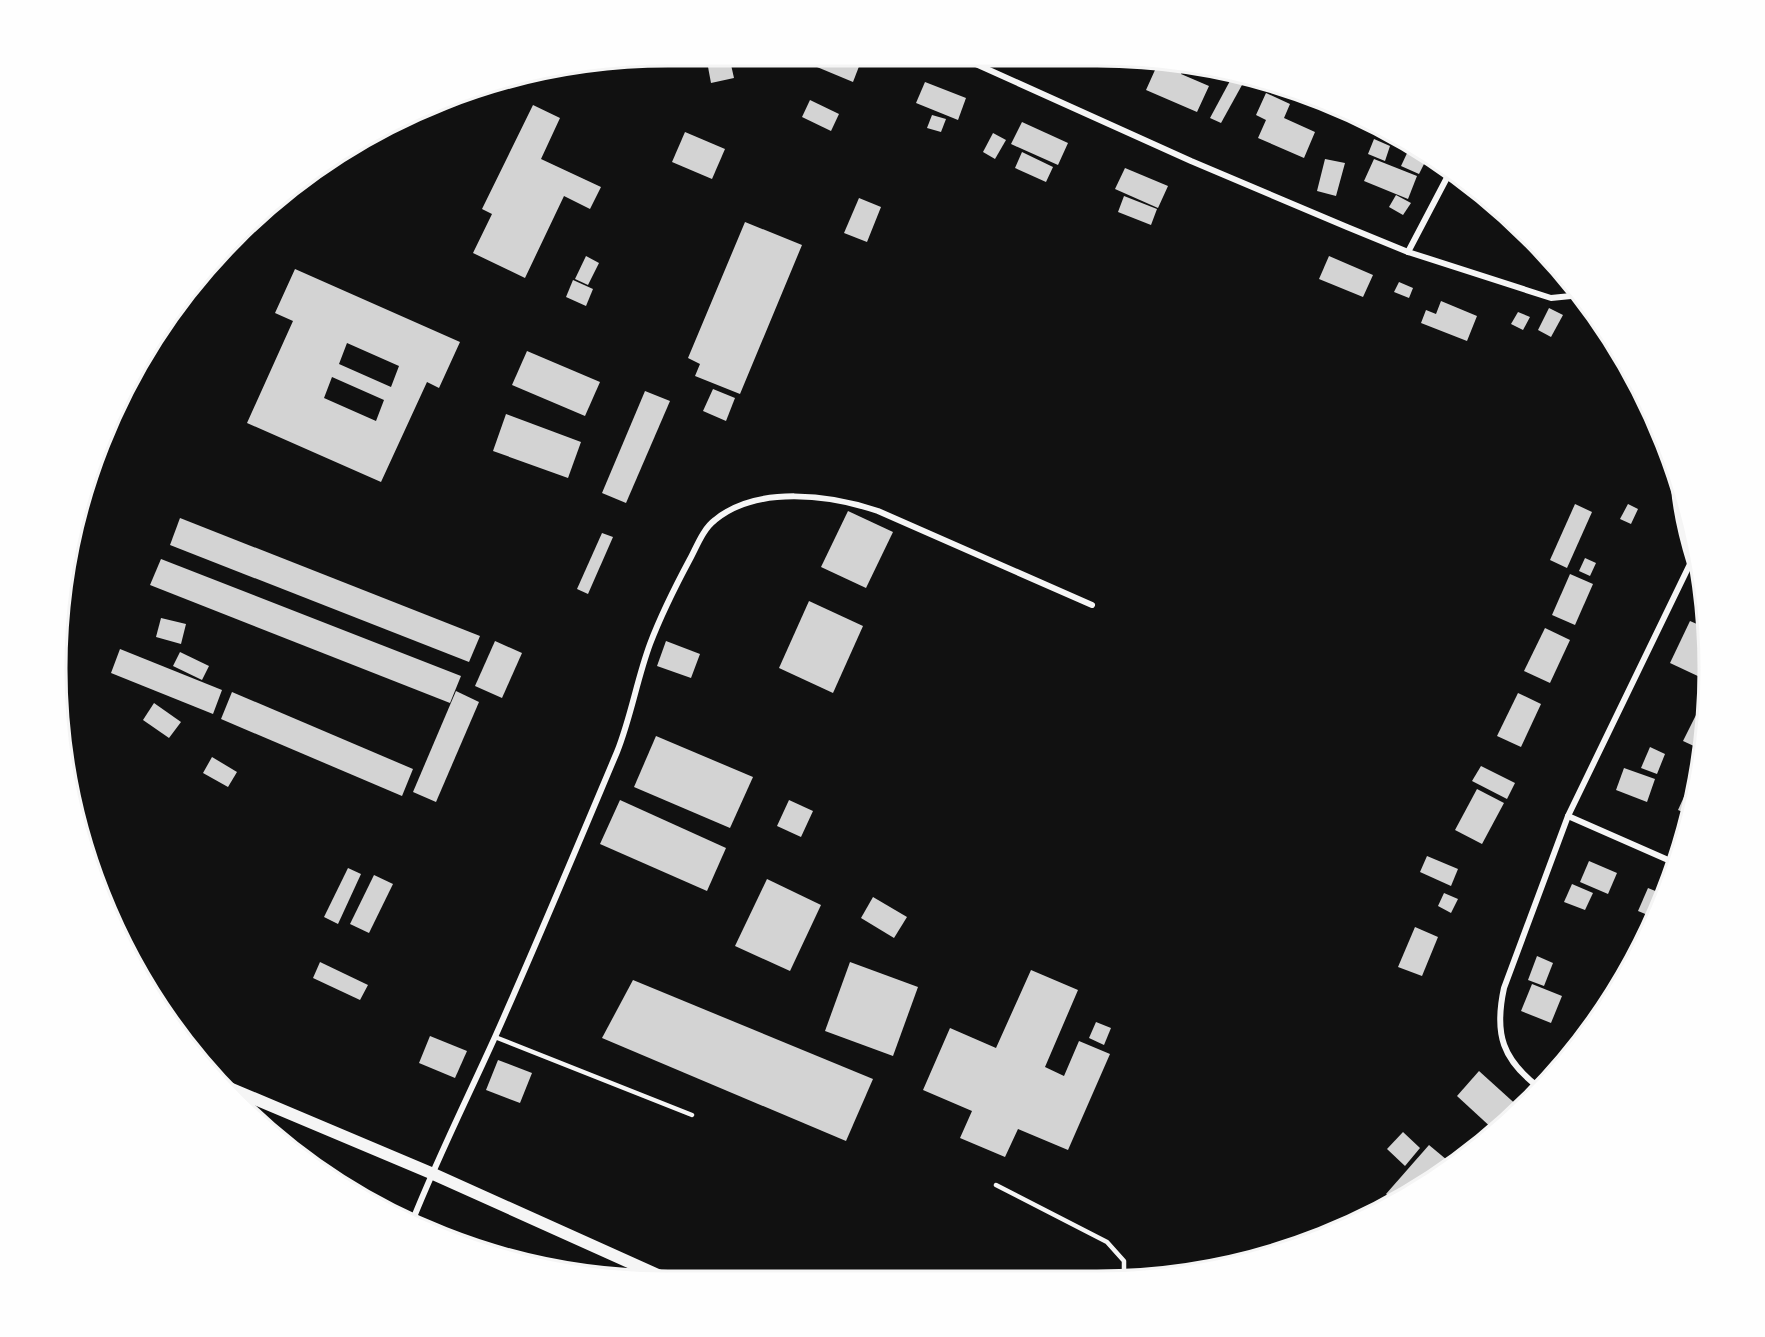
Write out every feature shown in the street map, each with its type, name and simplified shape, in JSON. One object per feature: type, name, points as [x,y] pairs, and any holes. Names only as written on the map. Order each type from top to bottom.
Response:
[{"type":"main road","points":[[240,1092],[432,1173],[648,1270]]},
{"type":"street","points":[[980,66],[1191,161],[1408,252],[1551,298],[1569,296]]},
{"type":"street","points":[[1408,252],[1446,179]]},
{"type":"street","points":[[415,1215],[495,1036],[622,739],[654,635],[676,586],[705,531],[713,521],[750,503],[781,497],[821,498],[858,504],[1092,605]]},
{"type":"street","points":[[1675,504],[1679,527],[1688,558]]},
{"type":"street","points":[[1534,1083],[1517,1068],[1507,1053],[1500,1032],[1499,1010],[1504,988],[1568,816],[1690,565]]},
{"type":"street","points":[[1568,816],[1668,860]]},
{"type":"lane","points":[[495,1036],[692,1115]]},
{"type":"lane","points":[[996,1185],[1107,1242],[1124,1261],[1124,1270]]},
{"type":"building","points":[[708,66],[731,66],[734,78],[711,83]]},
{"type":"building","points":[[815,66],[859,66],[853,82]]},
{"type":"building","points":[[1152,69],[1182,72],[1181,74],[1209,86],[1197,112],[1146,90],[1155,70]]},
{"type":"building","points":[[925,82],[966,98],[958,120],[916,103]]},
{"type":"building","points":[[1230,82],[1242,85],[1221,123],[1210,118]]},
{"type":"building","points":[[1266,93],[1290,104],[1284,118],[1315,132],[1304,158],[1258,138],[1266,120],[1256,115]]},
{"type":"building","points":[[810,100],[839,114],[831,131],[802,117]]},
{"type":"building","points":[[533,105],[560,118],[541,159],[601,187],[590,209],[564,196],[525,278],[473,253],[492,214],[482,209]]},
{"type":"building","points":[[932,115],[946,119],[941,132],[927,128]]},
{"type":"building","points":[[1022,122],[1068,143],[1058,165],[1011,144]]},
{"type":"building","points":[[685,132],[725,149],[712,179],[672,162]]},
{"type":"building","points":[[993,133],[1006,140],[995,159],[983,152]]},
{"type":"building","points":[[1374,139],[1390,146],[1385,161],[1368,154]]},
{"type":"building","points":[[1022,152],[1053,167],[1046,182],[1015,168]]},
{"type":"building","points":[[1407,153],[1424,164],[1419,174],[1401,166]]},
{"type":"building","points":[[1325,159],[1345,163],[1336,196],[1317,191]]},
{"type":"building","points":[[1374,159],[1417,176],[1408,199],[1364,181]]},
{"type":"building","points":[[1125,168],[1168,186],[1158,208],[1115,189]]},
{"type":"building","points":[[1396,195],[1411,203],[1403,215],[1389,207]]},
{"type":"building","points":[[1124,196],[1157,209],[1151,225],[1118,212]]},
{"type":"building","points":[[859,198],[881,207],[867,242],[844,233]]},
{"type":"building","points":[[745,222],[802,245],[740,394],[695,376],[700,364],[688,358]]},
{"type":"building","points":[[586,256],[599,263],[588,285],[575,279]]},
{"type":"building","points":[[1329,256],[1373,275],[1363,297],[1319,279]]},
{"type":"building","points":[[295,269],[460,342],[439,388],[427,382],[381,482],[247,423],[293,321],[275,313]],"holes":[[[347,343],[399,366],[391,387],[339,364]],[[332,377],[384,400],[376,421],[324,398]]]},
{"type":"building","points":[[573,280],[593,289],[586,306],[566,297]]},
{"type":"building","points":[[1399,282],[1413,288],[1409,298],[1394,292]]},
{"type":"building","points":[[1441,301],[1477,316],[1467,341],[1421,323],[1426,310],[1436,314]]},
{"type":"building","points":[[1549,308],[1563,315],[1551,337],[1538,330]]},
{"type":"building","points":[[1518,312],[1530,317],[1523,330],[1511,324]]},
{"type":"building","points":[[527,351],[600,382],[585,416],[512,385]]},
{"type":"building","points":[[713,389],[735,398],[726,421],[703,411]]},
{"type":"building","points":[[645,391],[670,401],[626,503],[602,493]]},
{"type":"building","points":[[506,414],[581,442],[568,478],[493,451]]},
{"type":"building","points":[[1575,504],[1592,512],[1567,568],[1550,560]]},
{"type":"building","points":[[1628,504],[1638,509],[1631,524],[1620,519]]},
{"type":"building","points":[[848,511],[893,532],[866,588],[821,567]]},
{"type":"building","points":[[180,518],[480,636],[469,662],[170,545]]},
{"type":"building","points":[[602,533],[613,537],[588,594],[577,589]]},
{"type":"building","points":[[1585,558],[1596,563],[1590,576],[1579,571]]},
{"type":"building","points":[[161,559],[461,676],[450,703],[150,585]]},
{"type":"building","points":[[1570,574],[1593,584],[1575,625],[1552,615]]},
{"type":"building","points":[[809,601],[863,626],[833,693],[779,668]]},
{"type":"building","points":[[161,618],[186,624],[181,644],[156,637]]},
{"type":"building","points":[[1690,621],[1698,624],[1699,676],[1670,663]]},
{"type":"building","points":[[1545,628],[1570,640],[1550,683],[1524,671]]},
{"type":"building","points":[[495,641],[522,653],[502,698],[475,686]]},
{"type":"building","points":[[666,641],[700,654],[691,678],[657,666]]},
{"type":"building","points":[[120,649],[222,690],[213,714],[111,673]]},
{"type":"building","points":[[180,652],[209,666],[202,680],[173,666]]},
{"type":"building","points":[[456,691],[479,702],[436,802],[413,792]]},
{"type":"building","points":[[232,692],[413,769],[402,796],[221,719]]},
{"type":"building","points":[[1518,693],[1541,704],[1521,747],[1497,736]]},
{"type":"building","points":[[154,703],[181,722],[169,738],[143,720]]},
{"type":"building","points":[[1696,715],[1694,746],[1683,741]]},
{"type":"building","points":[[656,736],[753,777],[730,828],[634,787]]},
{"type":"building","points":[[1650,747],[1665,754],[1657,774],[1641,768]]},
{"type":"building","points":[[212,757],[237,772],[228,787],[203,773]]},
{"type":"building","points":[[1481,766],[1515,783],[1507,799],[1472,781]]},
{"type":"building","points":[[1624,768],[1655,779],[1647,802],[1616,790]]},
{"type":"building","points":[[1477,789],[1504,803],[1482,844],[1455,830]]},
{"type":"building","points":[[1685,795],[1681,811],[1678,810]]},
{"type":"building","points":[[620,800],[726,848],[707,891],[600,844]]},
{"type":"building","points":[[789,800],[813,811],[801,837],[777,826]]},
{"type":"building","points":[[1427,856],[1458,869],[1451,886],[1420,872]]},
{"type":"building","points":[[1589,861],[1617,873],[1608,894],[1580,882]]},
{"type":"building","points":[[348,868],[361,874],[338,924],[324,917]]},
{"type":"building","points":[[374,875],[393,884],[369,933],[350,924]]},
{"type":"building","points":[[767,879],[821,905],[790,971],[735,946]]},
{"type":"building","points":[[1572,884],[1593,893],[1585,910],[1564,902]]},
{"type":"building","points":[[1648,888],[1656,891],[1646,914],[1638,911]]},
{"type":"building","points":[[1444,893],[1458,899],[1451,913],[1438,906]]},
{"type":"building","points":[[873,897],[907,917],[894,938],[861,918]]},
{"type":"building","points":[[1415,927],[1438,937],[1422,976],[1398,967]]},
{"type":"building","points":[[1537,956],[1553,963],[1544,986],[1528,980]]},
{"type":"building","points":[[320,962],[368,985],[360,1000],[313,978]]},
{"type":"building","points":[[850,962],[918,987],[893,1056],[825,1031]]},
{"type":"building","points":[[1031,970],[1078,990],[1045,1067],[1064,1076],[1079,1041],[1110,1054],[1068,1150],[1018,1129],[1005,1157],[960,1138],[972,1111],[923,1090],[950,1028],[996,1048]]},
{"type":"building","points":[[633,980],[873,1079],[846,1141],[602,1038]]},
{"type":"building","points":[[1532,984],[1562,996],[1551,1023],[1521,1011]]},
{"type":"building","points":[[1096,1022],[1111,1028],[1104,1045],[1089,1038]]},
{"type":"building","points":[[430,1036],[467,1051],[455,1078],[419,1063]]},
{"type":"building","points":[[498,1060],[532,1073],[520,1103],[486,1090]]},
{"type":"building","points":[[1479,1071],[1514,1103],[1489,1125],[1457,1096]]},
{"type":"building","points":[[1403,1132],[1420,1148],[1405,1166],[1387,1149]]},
{"type":"building","points":[[1429,1145],[1445,1159],[1398,1190],[1388,1196],[1386,1194]]}]
